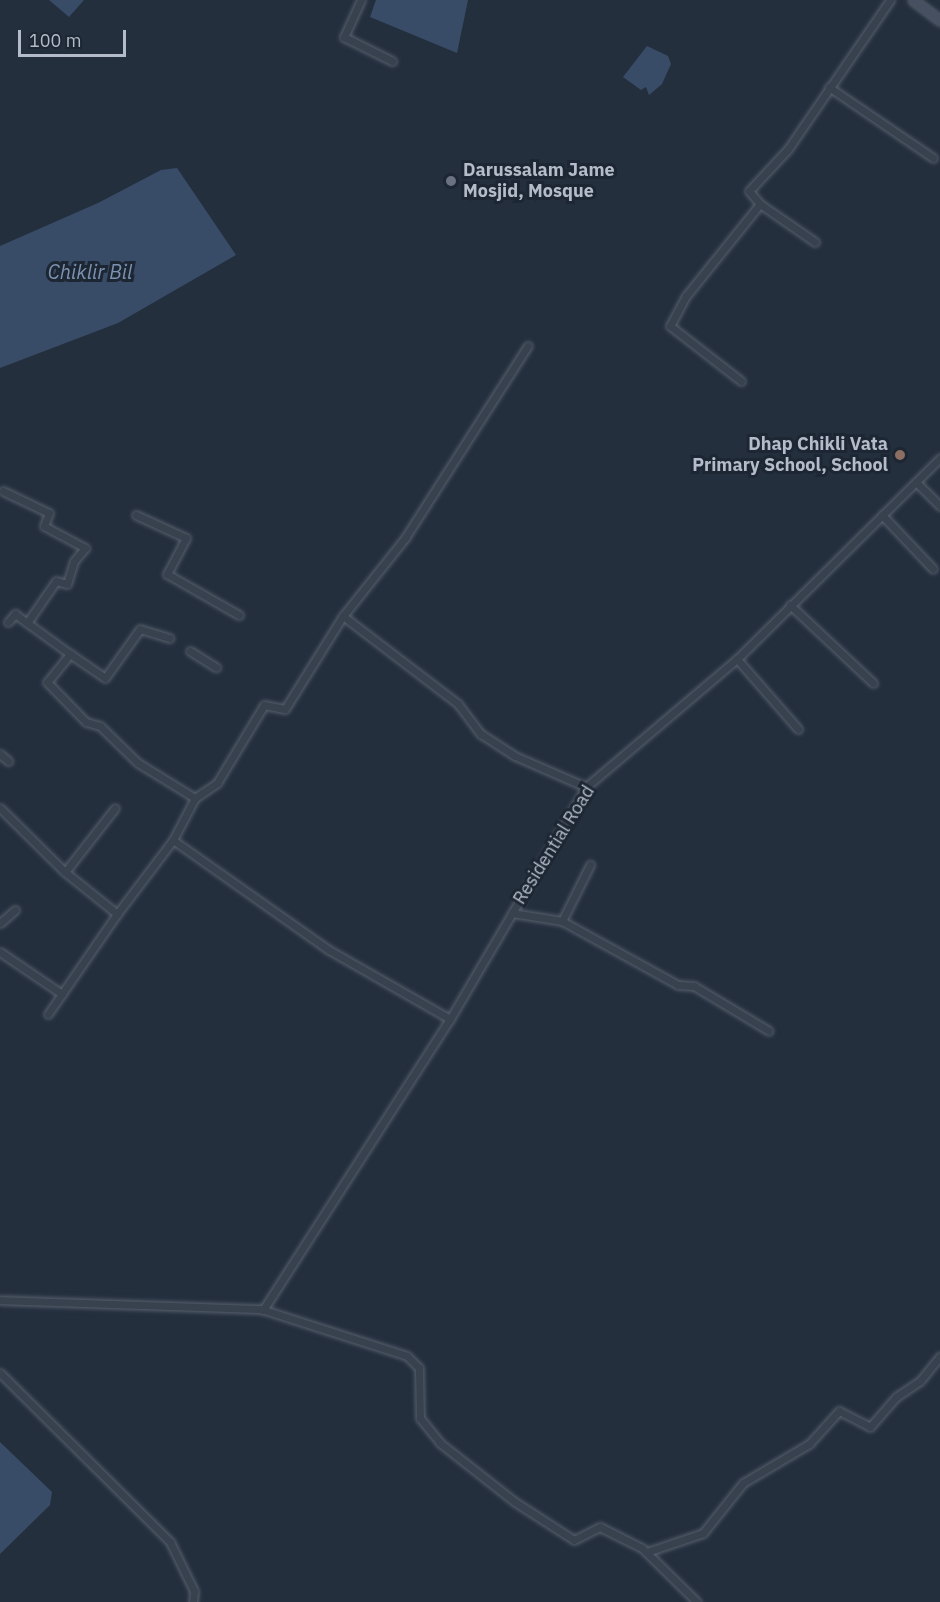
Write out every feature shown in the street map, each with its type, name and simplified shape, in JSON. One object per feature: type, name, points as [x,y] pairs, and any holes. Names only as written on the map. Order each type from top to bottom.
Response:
[{"type":"main road","points":[[913,0],[940,20]]},
{"type":"street","points":[[361,0],[344,36],[392,62]]},
{"type":"street","points":[[815,242],[760,204],[749,191],[788,148],[890,0]]},
{"type":"street","points":[[829,87],[933,158]]},
{"type":"street","points":[[741,381],[670,326],[686,296],[760,204]]},
{"type":"street","points":[[48,1014],[117,914],[173,840],[195,798],[218,783],[264,705],[285,709],[343,616],[405,538],[528,346]]},
{"type":"street","name":"Residential Road","points":[[263,1310],[450,1018],[586,787],[737,658],[940,458]]},
{"type":"street","points":[[916,482],[940,506]]},
{"type":"street","points":[[3,491],[49,513],[44,526],[85,549],[74,561],[67,584],[56,581],[27,623]]},
{"type":"street","points":[[136,514],[186,537],[167,574],[239,615]]},
{"type":"street","points":[[882,515],[933,569]]},
{"type":"street","points":[[790,605],[873,683]]},
{"type":"street","points":[[8,622],[15,614],[105,678],[140,629],[170,638]]},
{"type":"street","points":[[343,616],[458,704],[481,734],[515,756],[586,787]]},
{"type":"street","points":[[190,651],[216,667]]},
{"type":"street","points":[[70,654],[47,682],[86,722],[100,726],[138,763],[195,798]]},
{"type":"street","points":[[737,658],[798,729]]},
{"type":"street","points":[[0,754],[8,761]]},
{"type":"street","points":[[0,808],[65,872],[117,914]]},
{"type":"street","points":[[65,872],[115,808]]},
{"type":"street","points":[[173,840],[330,950],[450,1018]]},
{"type":"street","points":[[562,921],[590,865]]},
{"type":"street","points":[[0,923],[15,910]]},
{"type":"street","points":[[512,913],[562,921],[678,985],[694,986],[769,1031]]},
{"type":"street","points":[[0,952],[62,994]]},
{"type":"street","points":[[0,1300],[263,1310],[407,1356],[419,1368],[420,1418],[440,1443],[515,1502],[574,1540],[600,1527],[647,1552],[697,1602]]},
{"type":"street","points":[[647,1552],[703,1533],[743,1483],[809,1444],[839,1411],[870,1426],[896,1397],[920,1381],[940,1356]]},
{"type":"street","points":[[0,1373],[170,1542],[194,1591],[193,1602]]},
{"type":"water","points":[[49,0],[84,0],[69,17]]},
{"type":"water","points":[[376,0],[468,0],[457,53],[370,17]]},
{"type":"water","points":[[647,46],[668,56],[671,64],[662,84],[649,95],[646,87],[641,90],[623,77]]},
{"type":"water","name":"Chiklir Bil","points":[[177,168],[236,255],[118,323],[0,368],[0,246],[98,203],[161,170]]},
{"type":"water","points":[[0,1442],[52,1492],[50,1505],[0,1554]]},
{"type":"place","name":"Darussalam Jame Mosjid, Mosque","points":[[451,181]]},
{"type":"place","name":"Dhap Chikli Vata Primary School, School","points":[[900,455]]}]
